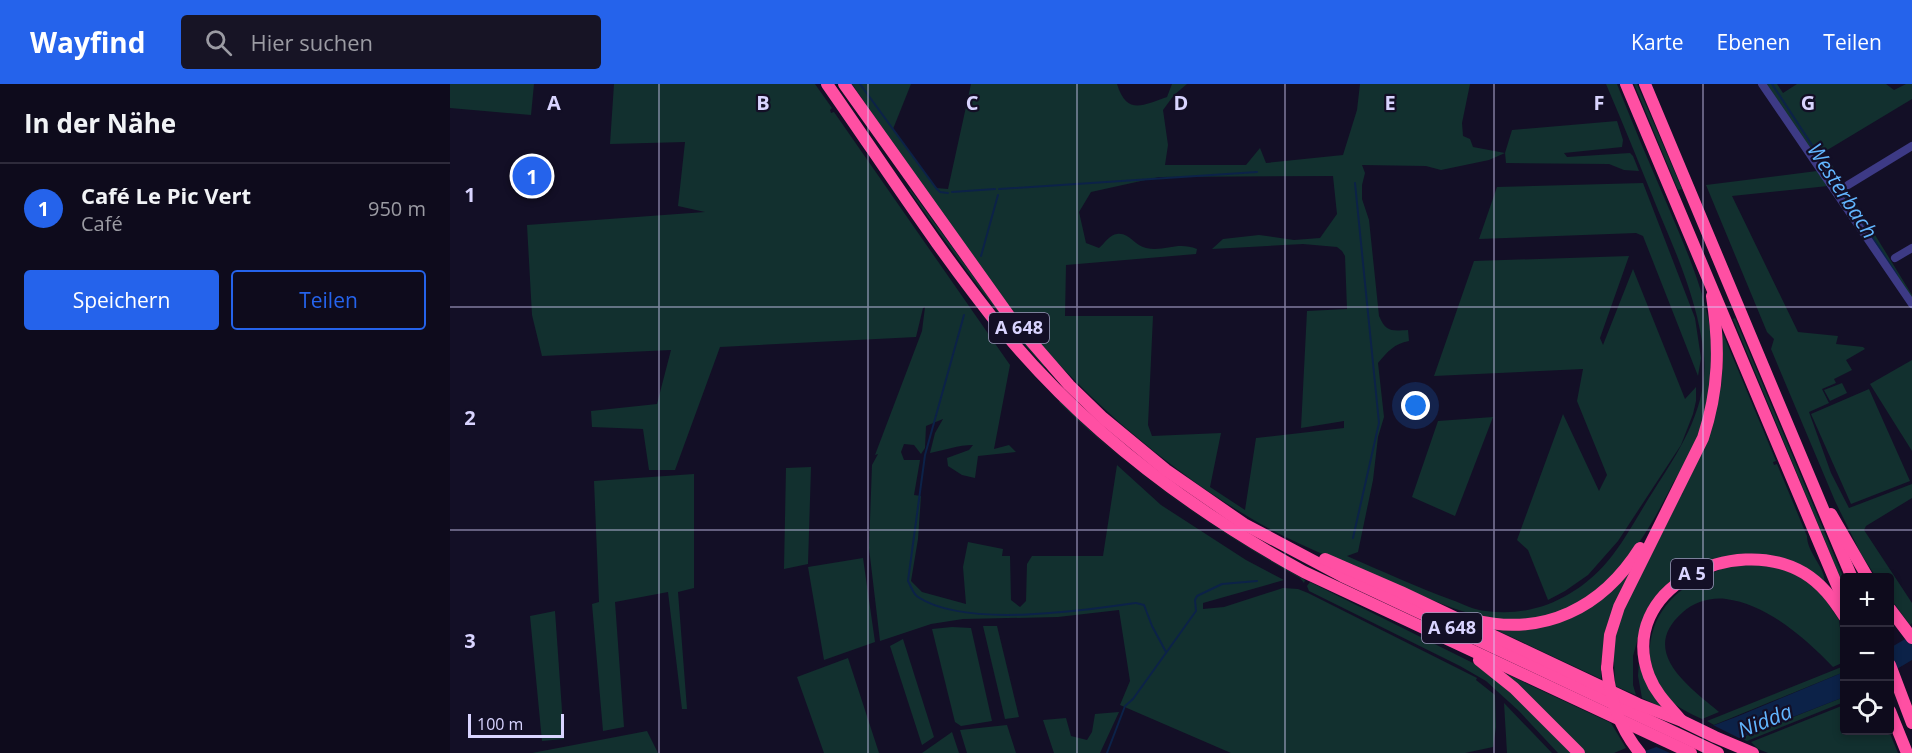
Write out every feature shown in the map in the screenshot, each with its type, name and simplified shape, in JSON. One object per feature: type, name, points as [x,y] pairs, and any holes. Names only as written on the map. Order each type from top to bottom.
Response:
[{"type":"highway","name":"A 648","points":[[828,84],[968,285],[993,317],[1048,381],[1104,435],[1150,473],[1252,544],[1343,591],[1691,753]]},
{"type":"highway","name":"A 648","points":[[844,84],[1010,317],[1069,385],[1103,418],[1166,470],[1244,524],[1342,576],[1718,753]]},
{"type":"highway","points":[[1626,84],[1840,590]]},
{"type":"highway","points":[[1645,84],[1850,573]]},
{"type":"highway","name":"A 648","points":[[1401,592],[1485,623],[1506,625],[1540,623],[1574,612],[1595,599],[1624,571],[1660,524],[1703,438],[1712,410],[1718,364],[1710,286]]},
{"type":"highway","points":[[1819,497],[1840,527],[1865,573]]},
{"type":"highway","name":"A 648","points":[[1244,524],[1401,592],[1638,704],[1749,751]]},
{"type":"highway","points":[[1640,753],[1617,714],[1609,688],[1607,668],[1610,635],[1617,614],[1660,524]]},
{"type":"highway","name":"A 5","points":[[1682,721],[1664,702],[1652,683],[1644,650],[1645,636],[1653,612],[1660,601],[1680,581],[1702,569],[1725,561],[1749,559],[1777,562],[1815,581],[1840,609]]},
{"type":"highway","points":[[1894,615],[1912,638]]},
{"type":"highway","points":[[1462,646],[1514,688],[1579,753]]},
{"type":"highway","points":[[1894,676],[1912,723]]},
{"type":"highway","points":[[1897,684],[1912,709]]},
{"type":"highway","points":[[1894,721],[1907,753]]},
{"type":"street","points":[[1762,84],[1912,304]]},
{"type":"street","points":[[1848,185],[1912,146]]},
{"type":"street","points":[[1895,258],[1912,248]]},
{"type":"green space","points":[[450,84],[534,84],[531,115],[450,108]]},
{"type":"green space","points":[[614,84],[815,84],[832,108],[831,113],[834,112],[1010,365],[994,449],[1009,445],[1016,452],[978,456],[975,478],[962,475],[948,466],[947,458],[969,450],[973,445],[930,453],[935,433],[943,419],[926,426],[925,448],[921,454],[914,445],[904,444],[901,452],[904,460],[920,460],[914,495],[921,496],[918,539],[911,581],[922,592],[966,604],[963,567],[968,542],[1003,549],[1002,556],[1010,556],[1011,600],[1020,607],[1026,601],[1027,564],[1032,556],[1103,556],[1117,465],[1161,505],[1246,560],[1284,580],[1203,603],[1203,609],[1224,607],[1283,588],[1298,589],[1308,593],[1477,678],[1476,680],[1495,695],[1496,727],[1493,747],[1465,753],[1231,753],[1120,705],[1130,681],[1119,610],[1058,617],[963,619],[931,624],[880,641],[869,548],[872,465],[922,331],[925,307],[916,337],[720,347],[675,470],[649,470],[643,429],[592,427],[591,411],[657,404],[671,350],[542,356],[532,315],[527,225],[705,212],[678,206],[685,142],[610,144]]},
{"type":"green space","points":[[852,84],[911,84],[893,129],[936,188],[948,189],[971,84],[1117,84],[1126,101],[1137,106],[1167,97],[1172,84],[1187,84],[1174,95],[1163,110],[1168,145],[1165,165],[1246,165],[1260,148],[1266,163],[1343,155],[1357,110],[1360,84],[1470,84],[1462,123],[1463,136],[1470,139],[1473,147],[1505,153],[1489,160],[1441,170],[1426,166],[1362,165],[1365,173],[1362,199],[1369,220],[1379,316],[1387,328],[1408,330],[1409,341],[1399,344],[1378,363],[1384,417],[1378,437],[1373,480],[1358,552],[1347,556],[1469,607],[1503,612],[1537,608],[1568,595],[1607,562],[1626,536],[1682,444],[1697,411],[1702,393],[1704,357],[1693,300],[1673,245],[1606,84],[1617,84],[1683,242],[1708,315],[1714,364],[1712,388],[1692,449],[1638,544],[1611,577],[1578,603],[1539,618],[1502,619],[1470,613],[1439,603],[1319,553],[1264,526],[1197,483],[1147,446],[1078,384],[1028,330],[1001,296]],"holes":[[[1333,176],[1337,214],[1320,238],[1294,240],[1259,235],[1223,239],[1212,249],[1303,244],[1337,247],[1345,256],[1347,309],[1307,311],[1301,428],[1344,421],[1344,428],[1256,438],[1245,510],[1210,487],[1221,433],[1152,436],[1148,425],[1153,316],[1065,316],[1066,265],[1196,254],[1197,249],[1183,246],[1146,248],[1121,234],[1114,234],[1099,248],[1086,243],[1079,212],[1091,192],[1159,177]]]},
{"type":"green space","points":[[1634,84],[1637,84],[1682,189],[1678,190]]},
{"type":"green space","points":[[1761,84],[1777,84],[1783,93],[1797,84],[1886,84],[1894,90],[1906,84],[1912,84],[1912,99],[1824,152],[1912,295],[1912,309],[1828,186],[1732,196],[1798,332],[1838,336],[1836,344],[1865,349],[1846,360],[1852,370],[1834,379],[1836,383],[1822,389],[1829,403],[1809,412],[1831,473],[1849,508],[1912,484],[1912,498],[1866,526],[1864,530],[1892,573],[1873,573],[1861,554],[1835,501],[1771,349],[1774,339],[1767,332],[1706,185],[1817,171]]},
{"type":"green space","points":[[1617,121],[1623,140],[1622,147],[1564,153],[1567,157],[1630,153],[1639,171],[1624,170],[1609,164],[1506,163],[1505,153],[1512,130]]},
{"type":"green space","points":[[1643,183],[1695,318],[1701,358],[1698,376],[1643,236],[1636,233],[1479,239],[1497,187]]},
{"type":"green space","points":[[910,189],[981,287],[1046,366],[1044,367],[991,302],[941,236]]},
{"type":"green space","points":[[1629,256],[1600,338],[1603,345],[1633,269],[1685,399],[1696,387],[1693,414],[1681,445],[1618,541],[1588,575],[1548,600],[1528,550],[1517,540],[1563,414],[1599,491],[1607,475],[1577,401],[1583,369],[1434,376],[1474,261]]},
{"type":"green space","points":[[1735,318],[1841,573],[1840,577],[1733,319]]},
{"type":"green space","points":[[1721,329],[1776,461],[1773,462],[1774,465],[1777,464],[1807,536],[1810,549],[1823,573],[1824,585],[1798,566],[1709,562],[1650,613],[1638,638],[1633,656],[1633,685],[1636,695],[1615,686],[1614,662],[1612,661],[1615,640],[1638,576],[1680,495],[1683,494],[1681,493],[1721,387],[1723,362]]},
{"type":"green space","points":[[1912,360],[1912,451],[1870,384]]},
{"type":"green space","points":[[1842,383],[1847,393],[1830,401],[1824,390]]},
{"type":"green space","points":[[1869,389],[1910,481],[1851,504],[1811,414]]},
{"type":"green space","points":[[1060,401],[1087,428],[1160,488],[1144,476],[1115,453],[1086,428]]},
{"type":"green space","points":[[1493,417],[1455,516],[1412,497],[1438,421]]},
{"type":"green space","points":[[811,467],[808,564],[784,569],[786,468]]},
{"type":"green space","points":[[694,474],[694,588],[678,592],[687,709],[682,709],[668,592],[615,602],[624,727],[603,731],[592,604],[599,602],[594,481]]},
{"type":"green space","points":[[1183,505],[1240,542],[1305,580],[1304,583],[1300,578],[1267,559],[1204,520]]},
{"type":"green space","points":[[863,558],[875,642],[824,660],[808,567]]},
{"type":"green space","points":[[1735,563],[1767,564],[1791,570],[1821,593],[1839,620],[1840,664],[1833,667],[1798,634],[1771,615],[1741,602],[1726,599],[1709,600],[1687,608],[1670,626],[1665,640],[1666,654],[1672,667],[1682,679],[1719,712],[1702,719],[1674,704],[1658,684],[1650,657],[1650,643],[1659,616],[1667,604],[1684,588]]},
{"type":"green space","points":[[1633,565],[1601,662],[1601,679],[1490,627],[1560,621]]},
{"type":"green space","points":[[1894,576],[1912,603],[1912,623],[1910,625],[1894,603]]},
{"type":"green space","points":[[1310,582],[1475,664],[1515,694],[1572,753],[1558,753],[1519,711],[1486,681],[1309,591],[1307,586]]},
{"type":"green space","points":[[555,611],[564,739],[542,741],[530,616]]},
{"type":"green space","points":[[983,626],[997,626],[1019,717],[1005,719]]},
{"type":"green space","points":[[971,628],[992,721],[961,726],[955,722],[932,629]]},
{"type":"green space","points":[[903,639],[934,737],[922,745],[890,646]]},
{"type":"green space","points":[[1640,648],[1667,710],[1642,698],[1638,676]]},
{"type":"green space","points":[[848,658],[879,753],[824,753],[797,677]]},
{"type":"green space","points":[[1840,668],[1840,674],[1714,725],[1707,721]]},
{"type":"green space","points":[[1496,669],[1611,723],[1626,748],[1614,753],[1584,753]]},
{"type":"green space","points":[[1840,699],[1840,704],[1747,741],[1740,738]]},
{"type":"green space","points":[[1504,703],[1552,753],[1507,753]]},
{"type":"green space","points":[[1840,707],[1840,735],[1891,735],[1898,753],[1768,753],[1758,749],[1751,742]]},
{"type":"green space","points":[[1119,712],[1100,753],[1054,753],[1043,720],[1066,718],[1071,736],[1087,740],[1092,732],[1095,714]]},
{"type":"green space","points":[[1007,725],[1016,753],[967,753],[960,730]]},
{"type":"green space","points":[[647,731],[658,753],[532,753]]},
{"type":"green space","points":[[952,732],[959,753],[922,753]]},
{"type":"water","points":[[1912,635],[1912,660],[1894,671],[1894,646]]},
{"type":"water","name":"Nidda","points":[[1840,674],[1840,699],[1701,753],[1640,753],[1736,717]]},
{"type":"pier","points":[[1709,723],[1743,740],[1709,753],[1670,753],[1652,745]]},
{"type":"waterway","points":[[860,84],[936,188],[940,192],[948,193]]},
{"type":"waterway","name":"Westerbach","points":[[1772,84],[1897,275]]},
{"type":"waterway","points":[[999,189],[1257,172]]},
{"type":"waterway","points":[[1353,538],[1379,423],[1355,183]]},
{"type":"waterway","points":[[952,192],[995,189]]},
{"type":"waterway","points":[[981,256],[998,195]]},
{"type":"waterway","points":[[964,315],[925,455],[908,581],[913,592],[918,597],[939,606],[964,612],[993,615],[1055,613],[1136,603],[1144,605],[1166,652]]},
{"type":"waterway","points":[[1107,753],[1125,706],[1133,699],[1196,611],[1197,596],[1222,584],[1257,581]]},
{"type":"place","name":"Café Le Pic Vert","points":[[532,176]]}]
